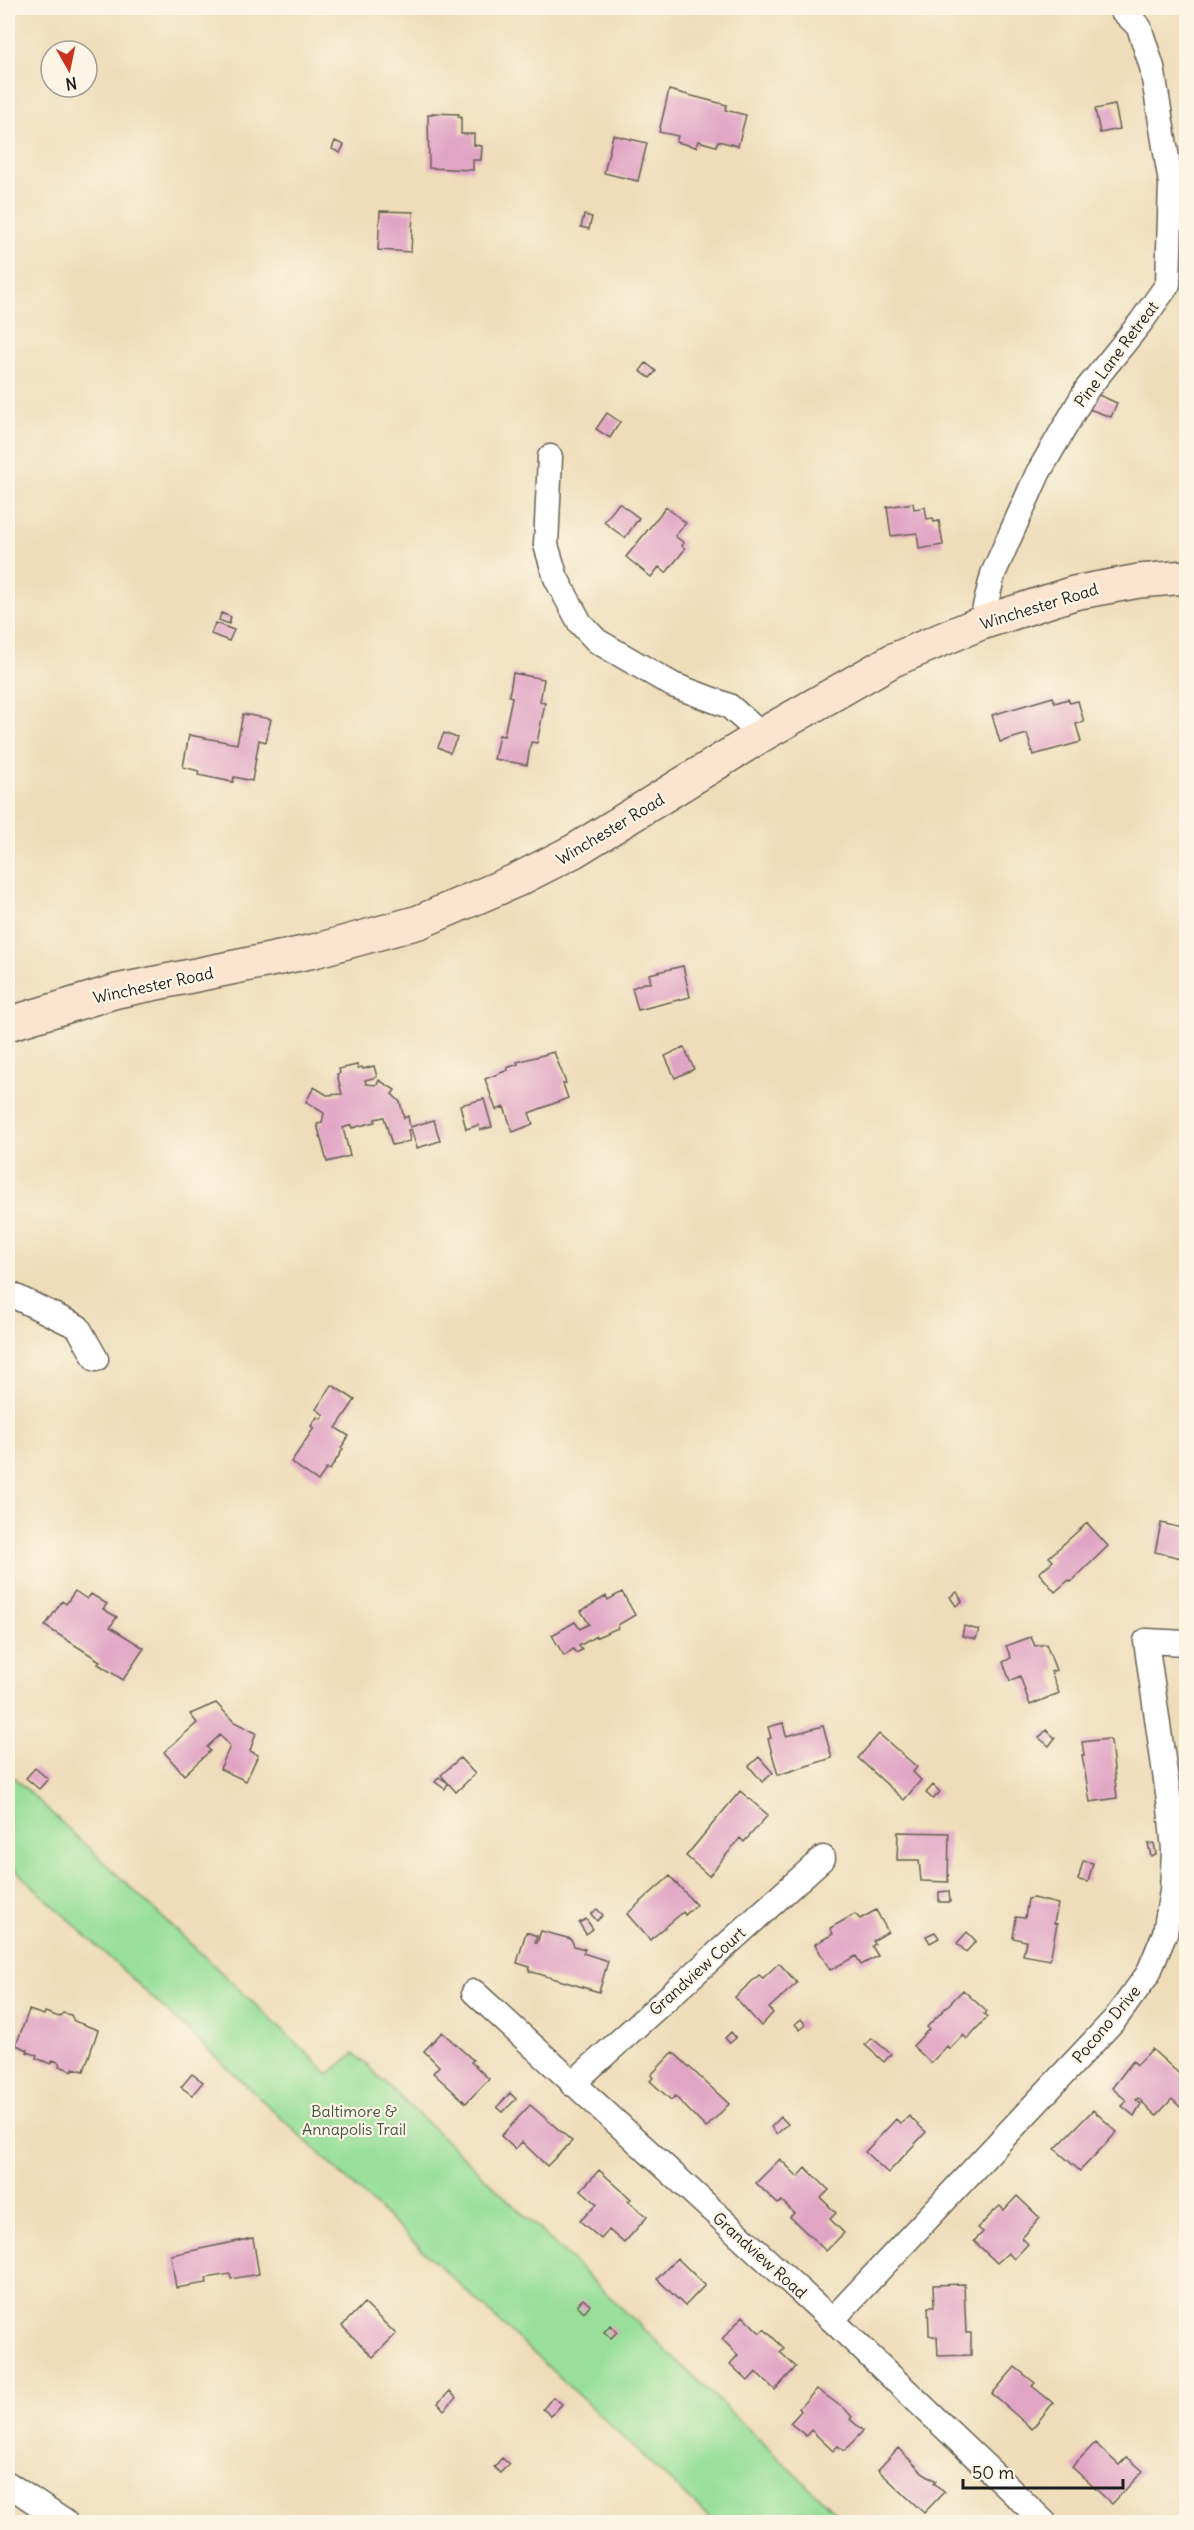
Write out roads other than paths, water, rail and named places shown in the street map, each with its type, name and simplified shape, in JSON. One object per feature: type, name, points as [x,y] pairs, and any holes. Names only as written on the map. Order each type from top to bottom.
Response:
[{"type":"street","name":"Pine Lane Retreat","points":[[981,623],[993,574],[1038,473],[1087,389],[1141,322],[1168,284],[1171,183],[1152,66],[1139,27],[1120,8]]},
{"type":"street","points":[[550,457],[546,545],[556,578],[580,623],[597,641],[673,685],[729,706],[762,735]]},
{"type":"street","name":"Winchester Road","points":[[8,1024],[117,991],[314,951],[418,922],[517,880],[574,851],[863,675],[981,623],[1074,593],[1109,585],[1186,578]]},
{"type":"street","points":[[8,1293],[78,1327],[96,1359]]},
{"type":"street","name":"Pocono Drive","points":[[832,2320],[1115,2019],[1148,1974],[1165,1933],[1172,1891],[1174,1851],[1146,1641],[1186,1642]]},
{"type":"street","name":"Grandview Court","points":[[572,2084],[823,1858]]},
{"type":"street","name":"Grandview Road","points":[[474,1992],[832,2320],[1044,2523]]},
{"type":"street","points":[[8,2484],[65,2523]]},
{"type":"park label","name":"Baltimore & Annapolis Trail","points":[[354,2120]]}]
